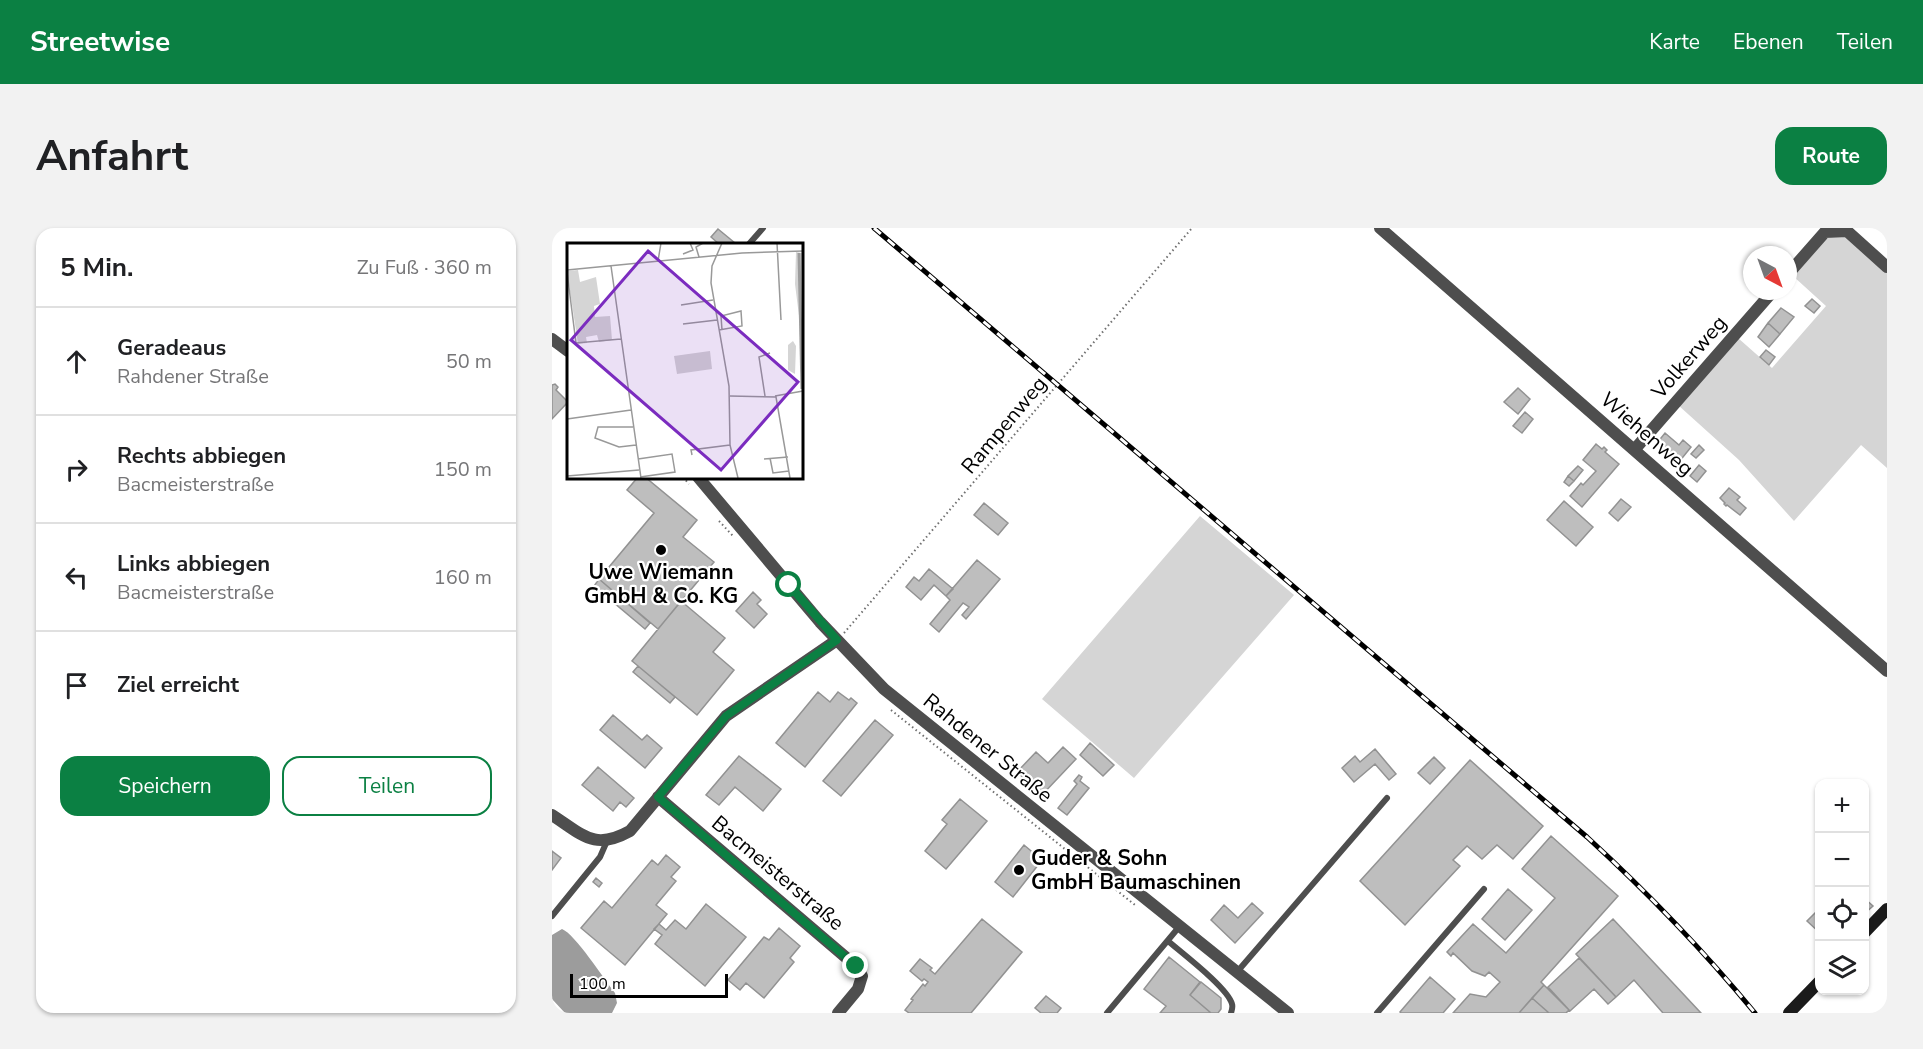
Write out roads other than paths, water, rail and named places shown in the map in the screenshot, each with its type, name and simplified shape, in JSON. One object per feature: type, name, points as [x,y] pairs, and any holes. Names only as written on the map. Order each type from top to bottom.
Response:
[{"type":"street","name":"Wiehenweg","points":[[1380,228],[1887,671]]},
{"type":"street","points":[[1797,264],[1825,232],[1847,231],[1887,267]]},
{"type":"street","name":"Volkerweg","points":[[1635,449],[1765,300]]},
{"type":"street","points":[[552,339],[567,350]]},
{"type":"street","name":"Rahdener Straße","points":[[699,478],[837,640],[884,689],[1288,1013]]},
{"type":"street","points":[[552,815],[596,841],[607,842],[630,831],[726,716],[837,640]]},
{"type":"street","name":"Bacmeisterstraße","points":[[658,797],[856,966],[862,976],[858,989],[838,1013]]},
{"type":"street","points":[[1869,928],[1887,909]]},
{"type":"street","points":[[1795,1011],[1815,987]]},
{"type":"lane","points":[[750,243],[764,228]]},
{"type":"lane","points":[[1237,972],[1387,798]]},
{"type":"lane","points":[[552,915],[600,857],[607,842]]},
{"type":"lane","points":[[1377,1013],[1484,889]]},
{"type":"lane","points":[[1107,1013],[1179,927]]},
{"type":"lane","points":[[1168,941],[1208,975],[1229,997],[1233,1005],[1231,1013]]},
{"type":"railway","points":[[874,228],[1587,837],[1674,922],[1755,1013]]},
{"type":"place","name":"Uwe Wiemann GmbH & Co. KG","points":[[661,550]]},
{"type":"place","name":"Guder & Sohn GmbH Baumaschinen","points":[[1019,870]]}]
